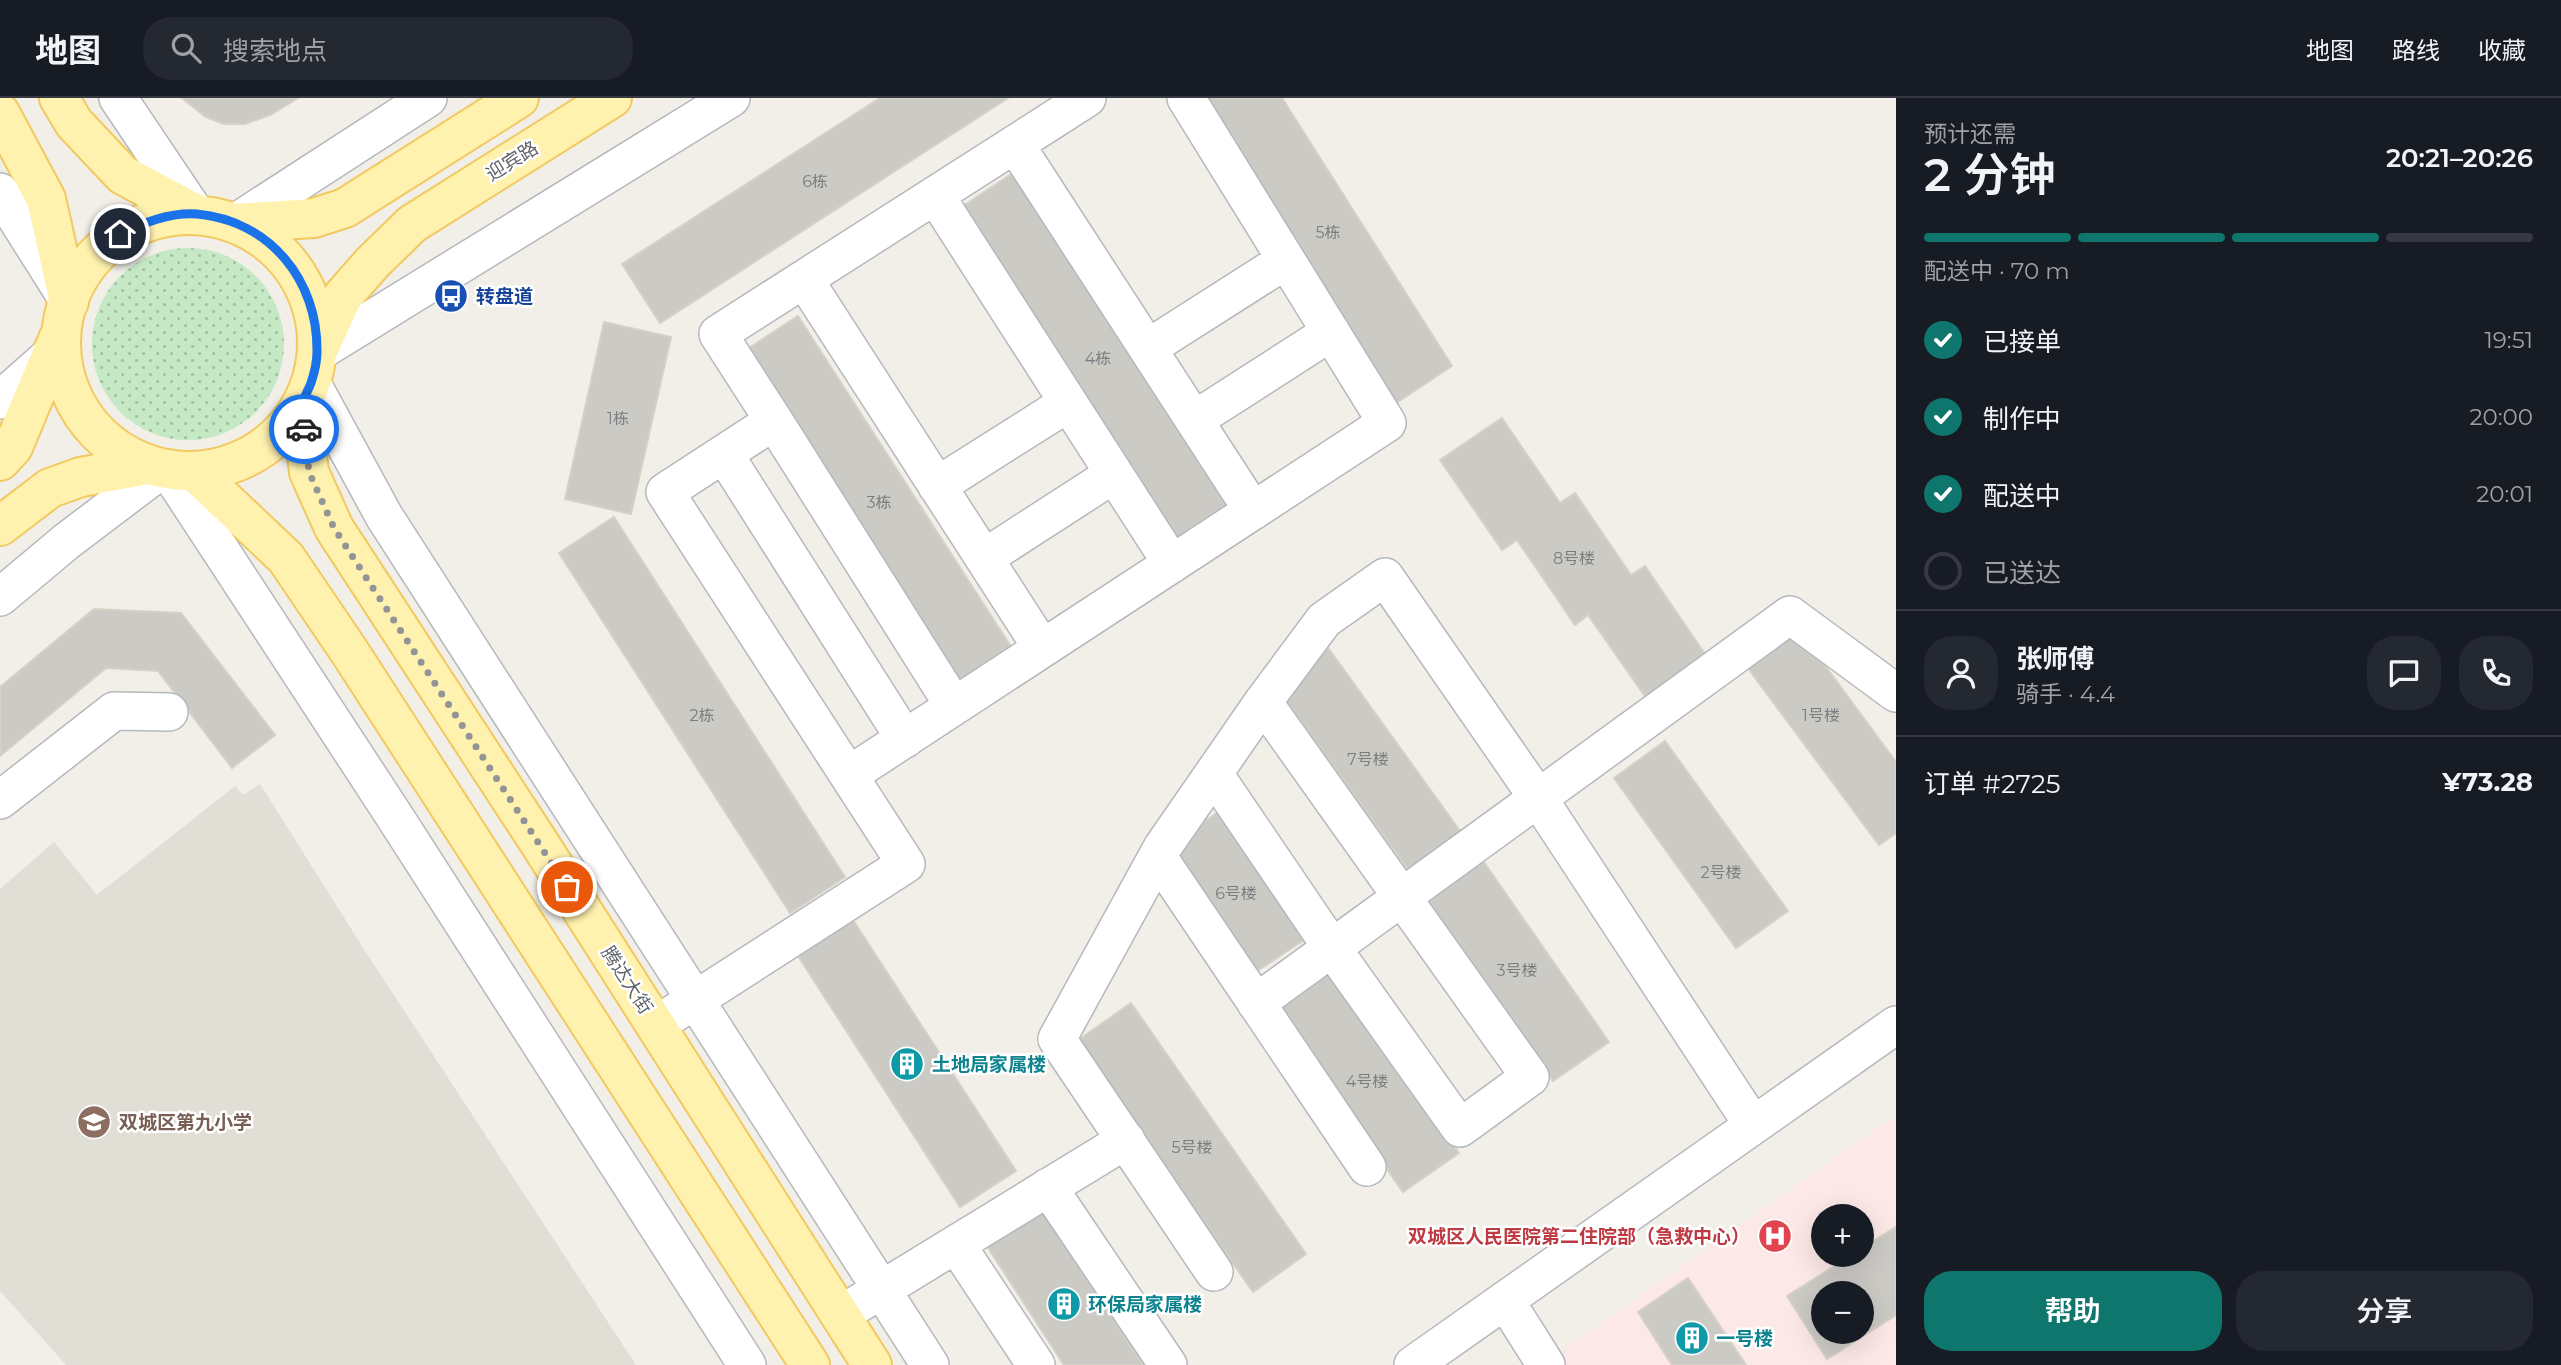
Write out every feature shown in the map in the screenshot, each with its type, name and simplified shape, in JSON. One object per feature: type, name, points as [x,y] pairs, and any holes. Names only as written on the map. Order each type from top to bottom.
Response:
[{"type":"main road","points":[[59,98],[74,123],[123,175],[195,214],[235,223],[314,218],[345,208],[519,98]]},
{"type":"main road","name":"迎宾路","points":[[310,381],[343,296],[412,223],[612,98]]},
{"type":"main road","points":[[0,113],[46,199],[65,374],[81,413],[110,445],[168,469],[286,558],[351,654],[810,1365]]},
{"type":"main road","points":[[0,461],[13,447],[61,329],[70,293],[91,260],[120,234],[156,218],[195,214]]},
{"type":"main road","points":[[0,526],[50,488],[82,477],[237,462],[274,440],[310,381],[314,312],[298,274],[271,243],[235,223]]},
{"type":"main road","name":"腾达大街","points":[[310,381],[309,472],[334,528],[656,1025],[872,1365]]},
{"type":"street","points":[[118,98],[195,214]]},
{"type":"street","points":[[235,223],[428,98]]},
{"type":"street","points":[[731,98],[310,381],[384,516],[930,1365]]},
{"type":"street","points":[[954,706],[718,334],[1087,98]]},
{"type":"street","points":[[849,775],[1387,423],[1186,98]]},
{"type":"street","points":[[1016,144],[1253,511]]},
{"type":"street","points":[[0,192],[61,329],[0,400]]},
{"type":"street","points":[[935,195],[1171,564]]},
{"type":"street","points":[[1148,348],[1286,260]]},
{"type":"street","points":[[804,279],[1042,648]]},
{"type":"street","points":[[1194,420],[1331,332]]},
{"type":"street","points":[[937,486],[1068,403]]},
{"type":"street","points":[[656,1025],[906,864],[666,492],[774,421]]},
{"type":"street","points":[[724,454],[905,738]]},
{"type":"street","points":[[0,597],[67,541],[168,469],[747,1365]]},
{"type":"street","points":[[984,558],[1114,474]]},
{"type":"street","points":[[1214,1272],[1057,1039],[1158,857],[1263,702],[1324,620],[1385,577],[1538,799],[1754,1125]]},
{"type":"street","points":[[1256,1003],[1790,615],[1896,693]]},
{"type":"street","points":[[1214,774],[1332,948],[1460,1128],[1530,1077],[1263,702]]},
{"type":"street","points":[[0,800],[114,711],[169,712]]},
{"type":"street","points":[[1158,857],[1367,1167]]},
{"type":"street","points":[[1413,1365],[1896,1025]]},
{"type":"street","points":[[840,1315],[1126,1140]]},
{"type":"street","points":[[1048,1188],[1168,1365]]},
{"type":"street","points":[[956,1244],[1036,1365]]},
{"type":"street","points":[[1504,1300],[1546,1365]]},
{"type":"shaded area","points":[[260,784],[367,954],[636,1365],[66,1365],[0,1291],[0,889],[54,842],[97,895],[235,786],[243,795]]},
{"type":"shaded area","name":"双城区人民医院第二住院部（急救中心）","points":[[1896,1115],[1896,1365],[1542,1365]]},
{"type":"green space","points":[[188,248],[225,256],[256,276],[276,307],[284,344],[276,381],[256,412],[225,432],[188,440],[151,432],[120,412],[100,381],[92,344],[100,307],[120,276],[151,256]]},
{"type":"building","points":[[182,98],[298,98],[270,115],[245,124],[224,124],[206,117]]},
{"type":"building","points":[[880,98],[1008,98],[660,323],[622,264]]},
{"type":"building","points":[[1203,98],[1282,98],[1452,366],[1396,403]]},
{"type":"building","points":[[1016,171],[1235,507],[1179,544],[960,208]]},
{"type":"building","points":[[798,316],[1015,653],[960,688],[743,352]]},
{"type":"building","points":[[604,322],[671,337],[631,514],[565,499]]},
{"type":"building","points":[[1502,418],[1560,503],[1575,493],[1631,575],[1645,566],[1707,657],[1647,699],[1588,615],[1575,625],[1517,540],[1502,550],[1440,460]]},
{"type":"building","points":[[614,517],[845,877],[790,913],[559,553]]},
{"type":"building","points":[[94,609],[181,613],[275,735],[232,768],[158,671],[106,668],[0,756],[0,687]]},
{"type":"building","points":[[1798,629],[1896,762],[1896,833],[1879,845],[1747,667]]},
{"type":"building","points":[[1329,649],[1460,831],[1408,869],[1276,687]]},
{"type":"building","points":[[1665,741],[1788,911],[1736,948],[1614,778]]},
{"type":"building","points":[[1220,811],[1304,940],[1251,975],[1167,846]]},
{"type":"building","points":[[1481,858],[1609,1042],[1553,1081],[1425,897]]},
{"type":"building","name":"土地局家属楼","points":[[853,920],[1016,1171],[960,1207],[798,956]]},
{"type":"building","points":[[1331,969],[1459,1153],[1403,1192],[1275,1009]]},
{"type":"building","points":[[1131,1003],[1306,1254],[1253,1292],[1077,1041]]},
{"type":"building","name":"环保局家属楼","points":[[1040,1207],[1143,1365],[1064,1365],[985,1243]]},
{"type":"building","points":[[1896,1227],[1896,1315],[1874,1329],[1874,1281],[1811,1281],[1811,1334],[1787,1296],[1833,1267],[1874,1267],[1874,1241]]},
{"type":"building","name":"一号楼","points":[[1688,1278],[1746,1365],[1672,1365],[1638,1312]]},
{"type":"building","points":[[1817,1344],[1851,1344],[1827,1359]]},
{"type":"way so far","points":[[304,429],[309,472],[334,528],[567,887]]},
{"type":"place","name":"转盘道","points":[[451,296]]},
{"type":"place","name":"土地局家属楼","points":[[907,1064]]},
{"type":"place","name":"双城区第九小学","points":[[94,1122]]},
{"type":"place","name":"双城区人民医院第二住院部（急救中心）","points":[[1775,1236]]},
{"type":"place","name":"环保局家属楼","points":[[1064,1304]]},
{"type":"place","name":"一号楼","points":[[1692,1338]]},
{"type":"route","points":[[120,234],[156,218],[195,214],[235,223],[271,243],[298,274],[314,312],[317,353],[311,382],[301,406],[304,429]]}]
